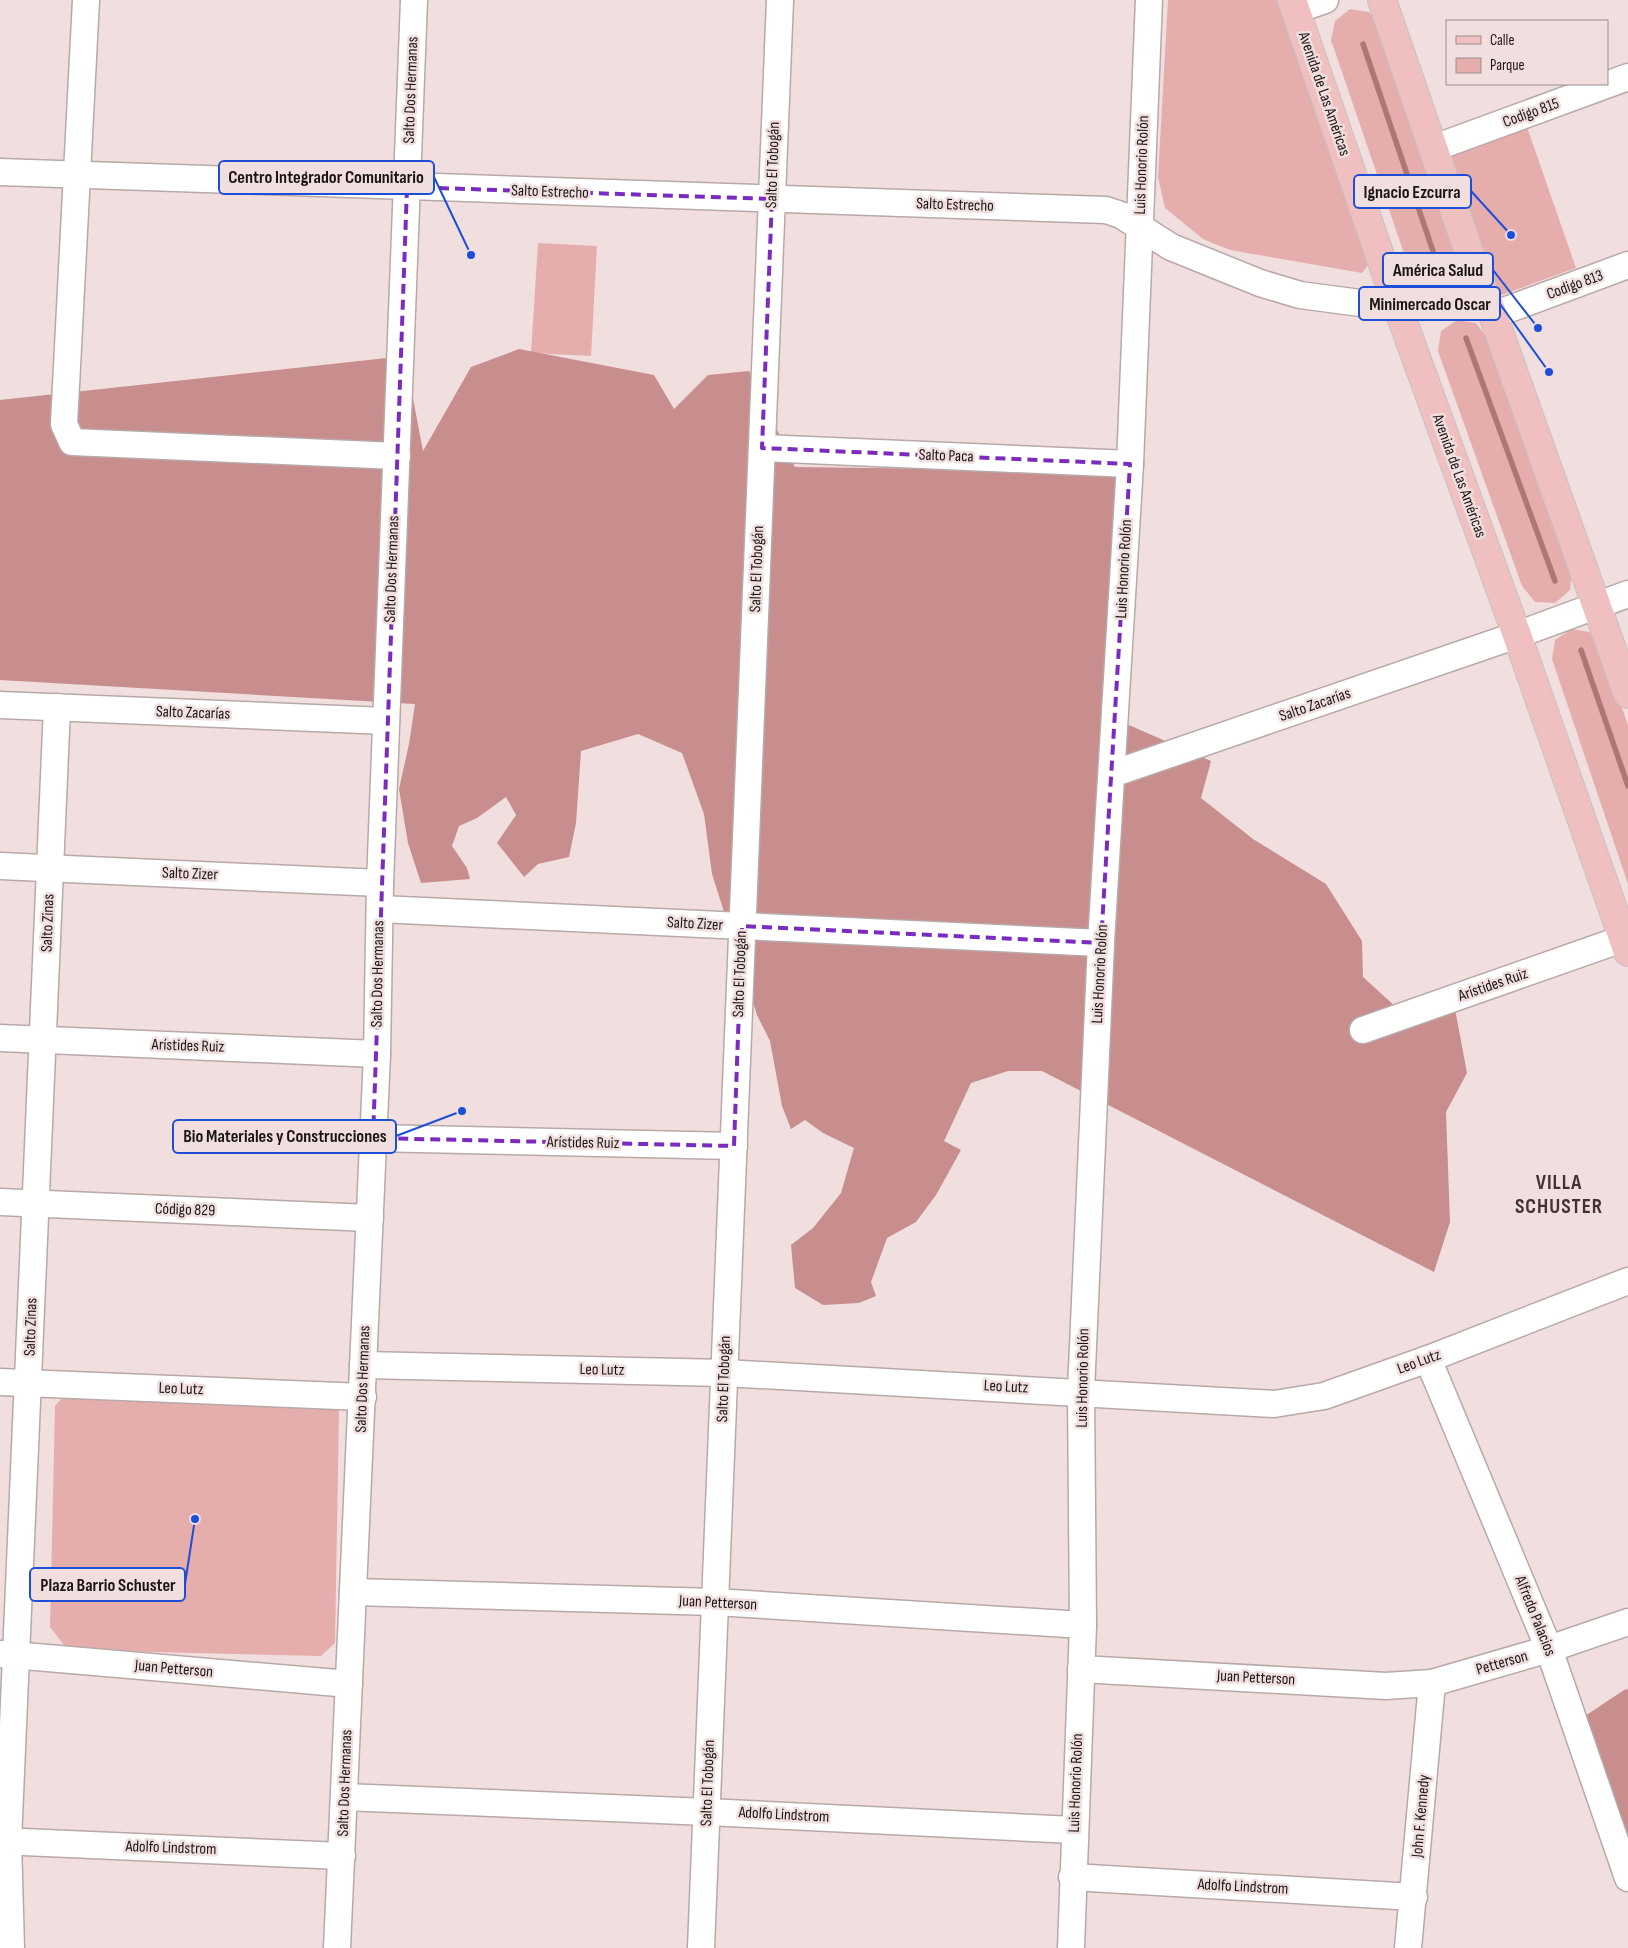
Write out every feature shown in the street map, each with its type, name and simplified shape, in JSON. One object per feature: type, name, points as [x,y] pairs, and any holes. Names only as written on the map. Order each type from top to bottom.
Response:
[{"type":"main road","points":[[1382,0],[1479,281],[1493,315],[1628,694]]},
{"type":"main road","name":"Avenida de Las Américas","points":[[1294,5],[1398,308],[1626,942]]},
{"type":"street","points":[[86,0],[64,424],[72,442],[397,456]]},
{"type":"street","name":"Salto Dos Hermanas","points":[[338,1948],[377,1054],[380,883],[414,0]]},
{"type":"street","name":"Salto El Tobogán","points":[[701,1948],[780,0]]},
{"type":"street","name":"Luis Honorio Rolón","points":[[1071,1948],[1072,1877],[1083,1625],[1081,1391],[1101,943],[1130,464],[1149,0]]},
{"type":"street","points":[[1294,5],[1325,0]]},
{"type":"street","name":"Codigo 815","points":[[1608,84],[1628,77]]},
{"type":"street","name":"Codigo 815","points":[[1434,148],[1606,85]]},
{"type":"street","name":"Salto Estrecho","points":[[0,172],[1106,210],[1121,215],[1171,248],[1260,283],[1300,295],[1398,308],[1422,302],[1479,281]]},
{"type":"street","name":"Codigo 813","points":[[1493,315],[1628,265]]},
{"type":"street","name":"Salto Paca","points":[[762,448],[1130,464]]},
{"type":"street","name":"Salto Zacarías","points":[[1112,774],[1517,635],[1628,594]]},
{"type":"street","name":"Salto Zacarías","points":[[0,704],[386,721]]},
{"type":"street","name":"Salto Zinas","points":[[11,1948],[4,1841],[8,1655],[28,1383],[57,707]]},
{"type":"street","name":"Salto Zizer","points":[[0,866],[380,883]]},
{"type":"street","name":"Salto Zizer","points":[[380,909],[1101,943]]},
{"type":"street","name":"Arístides Ruiz","points":[[1363,1030],[1626,942]]},
{"type":"street","name":"Arístides Ruiz","points":[[0,1038],[377,1054]]},
{"type":"street","name":"Arístides Ruiz","points":[[373,1138],[734,1146]]},
{"type":"street","name":"Código 829","points":[[0,1202],[370,1218]]},
{"type":"street","name":"Leo Lutz","points":[[363,1366],[724,1372],[1081,1391],[1274,1404],[1324,1396],[1428,1359],[1628,1281]]},
{"type":"street","name":"Alfredo Palacios","points":[[1428,1359],[1549,1650],[1628,1878]]},
{"type":"street","name":"Leo Lutz","points":[[0,1382],[362,1397]]},
{"type":"street","name":"Juan Petterson","points":[[353,1592],[715,1602],[1083,1625]]},
{"type":"street","name":"Petterson","points":[[1432,1684],[1549,1650],[1628,1622]]},
{"type":"street","name":"Juan Petterson","points":[[8,1655],[349,1684]]},
{"type":"street","name":"Juan Petterson","points":[[1081,1669],[1386,1686],[1432,1684]]},
{"type":"street","name":"John F. Kennedy","points":[[1408,1948],[1432,1684]]},
{"type":"street","name":"Adolfo Lindstrom","points":[[344,1797],[1074,1830]]},
{"type":"street","name":"Adolfo Lindstrom","points":[[4,1841],[342,1856]]},
{"type":"street","name":"Adolfo Lindstrom","points":[[1072,1877],[1414,1897]]},
{"type":"highlighted area","points":[[407,187],[772,199],[762,448],[1130,464],[1101,943],[742,926],[734,1146],[373,1138]]},
{"type":"green space","points":[[1168,0],[1279,0],[1370,263],[1362,273],[1230,250],[1203,239],[1165,208],[1158,177]]},
{"type":"green space","points":[[1350,9],[1369,12],[1381,28],[1457,249],[1456,269],[1441,282],[1421,280],[1408,265],[1331,40],[1335,21]]},
{"type":"green space","points":[[1527,127],[1576,268],[1496,297],[1447,155]]},
{"type":"green space","points":[[538,243],[597,246],[591,356],[531,353]]},
{"type":"green space","points":[[1457,320],[1476,323],[1488,339],[1572,570],[1570,590],[1555,603],[1535,602],[1522,586],[1438,351],[1441,331]]},
{"type":"green space","points":[[1571,629],[1590,632],[1601,648],[1628,725],[1628,884],[1552,659],[1555,640]]},
{"type":"green space","points":[[69,1390],[322,1397],[339,1411],[335,1643],[321,1656],[68,1650],[50,1627],[55,1406]]},
{"type":"shaded area","points":[[519,349],[654,375],[674,409],[708,375],[749,371],[795,467],[1127,471],[1122,722],[1211,761],[1201,798],[1253,839],[1326,884],[1362,941],[1363,977],[1397,1008],[1455,1009],[1467,1073],[1446,1112],[1450,1222],[1434,1272],[1042,1071],[1008,1071],[971,1083],[944,1141],[961,1150],[936,1195],[916,1222],[887,1238],[871,1282],[876,1296],[859,1303],[823,1305],[795,1288],[791,1245],[813,1228],[841,1193],[854,1148],[823,1133],[805,1120],[791,1129],[782,1106],[770,1041],[757,1015],[712,874],[704,814],[682,753],[638,734],[581,751],[576,823],[569,857],[538,864],[524,877],[497,843],[516,815],[506,797],[477,818],[459,826],[452,846],[467,868],[470,879],[421,883],[408,843],[399,789],[409,744],[415,704],[0,680],[0,400],[405,356],[423,451],[471,367]]},
{"type":"shaded area","points":[[1628,1689],[1628,1849],[1582,1718]]},
{"type":"waterway","points":[[1363,44],[1438,266]]},
{"type":"waterway","points":[[1466,338],[1555,581]]},
{"type":"waterway","points":[[1581,650],[1628,786]]},
{"type":"place","name":"Ignacio Ezcurra","points":[[1511,235]]},
{"type":"place","name":"Centro Integrador Comunitario","points":[[471,255]]},
{"type":"place","name":"América Salud","points":[[1538,328]]},
{"type":"place","name":"Minimercado Oscar","points":[[1549,372]]},
{"type":"place","name":"Bio Materiales y Construcciones","points":[[462,1111]]},
{"type":"place","name":"Plaza Barrio Schuster","points":[[195,1519]]},
{"type":"district","name":"VILLA SCHUSTER","points":[[1559,1194]]}]
